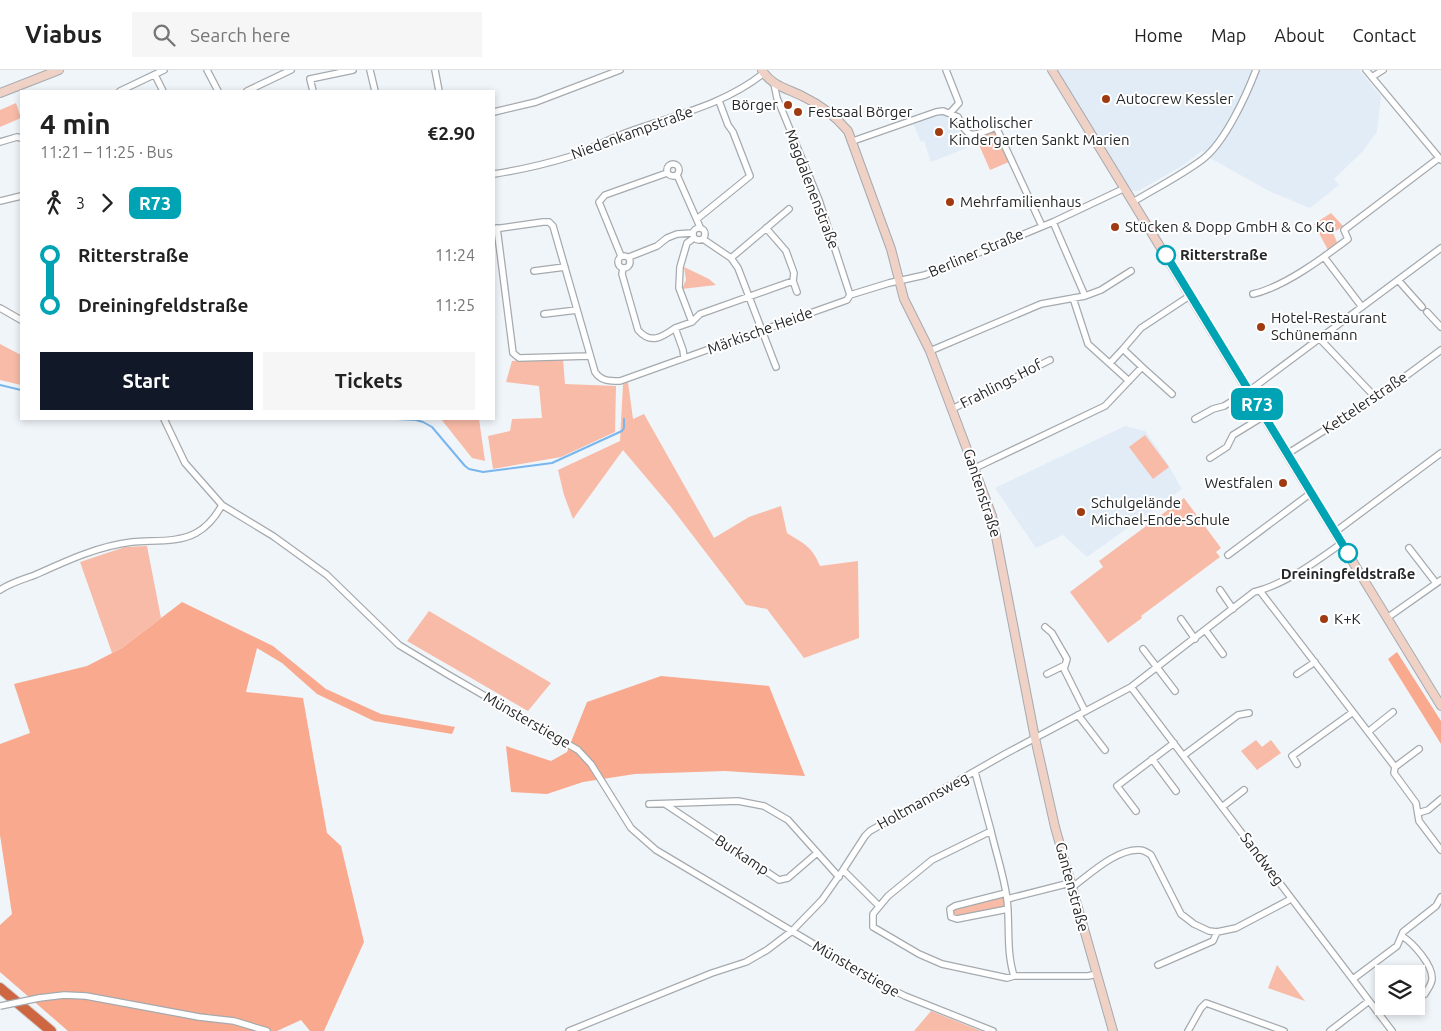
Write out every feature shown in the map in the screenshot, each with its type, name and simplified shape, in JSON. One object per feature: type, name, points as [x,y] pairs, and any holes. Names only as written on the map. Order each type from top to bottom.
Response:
[{"type":"highway","points":[[0,988],[51,1031]]},
{"type":"highway","points":[[0,995],[43,1031]]},
{"type":"street","points":[[0,93],[59,70]]},
{"type":"street","points":[[122,90],[164,70]]},
{"type":"street","points":[[207,70],[217,90]]},
{"type":"street","points":[[249,90],[291,70]]},
{"type":"street","points":[[312,90],[310,79],[354,70]]},
{"type":"street","points":[[370,70],[374,90]]},
{"type":"street","points":[[435,70],[439,90]]},
{"type":"street","points":[[495,112],[536,102],[620,70]]},
{"type":"street","points":[[946,70],[959,103],[950,113]]},
{"type":"street","points":[[1052,70],[1441,706]]},
{"type":"street","points":[[1133,202],[1204,159],[1218,143],[1230,124],[1256,70]]},
{"type":"street","points":[[1254,294],[1267,291],[1324,257],[1348,239],[1344,230],[1440,159],[1366,70]]},
{"type":"street","points":[[1372,77],[1383,70]]},
{"type":"street","name":"Gantenstraße","points":[[763,72],[774,84],[805,97],[824,109],[841,123],[853,141],[891,249],[904,299],[930,350],[975,468],[996,529],[1036,738],[1071,886],[1113,1031]]},
{"type":"street","name":"Niedenkampstraße","points":[[495,174],[532,168],[559,160],[627,132],[719,101],[748,86],[763,72]]},
{"type":"street","points":[[155,74],[163,90]]},
{"type":"street","name":"Magdalenenstraße","points":[[774,84],[777,98],[819,200],[850,294]]},
{"type":"street","points":[[697,219],[750,176],[719,101]]},
{"type":"street","points":[[853,141],[943,111],[958,117],[964,131],[968,134],[973,135],[996,127],[1042,226]]},
{"type":"street","points":[[0,142],[20,138]]},
{"type":"street","points":[[673,163],[678,165],[680,170],[677,175],[673,177],[667,173],[668,165],[673,163]]},
{"type":"street","points":[[621,256],[599,202],[605,195],[667,173]]},
{"type":"street","points":[[621,256],[629,257],[657,246],[667,238],[677,234],[693,236],[698,241],[706,235],[700,227],[677,175]]},
{"type":"street","name":"Berliner Straße","points":[[899,282],[925,275],[1053,222],[1125,188]]},
{"type":"street","points":[[0,201],[20,196]]},
{"type":"street","points":[[730,258],[789,209]]},
{"type":"street","points":[[549,222],[553,226],[565,267],[590,356],[519,358],[513,353],[495,229],[549,222]]},
{"type":"street","points":[[1053,222],[1085,296]]},
{"type":"street","points":[[692,322],[679,288],[680,266],[687,243],[693,236],[695,229],[700,227]]},
{"type":"street","points":[[766,228],[786,251],[794,273],[793,281],[797,292]]},
{"type":"street","points":[[703,239],[730,258],[738,268],[776,367]]},
{"type":"street","points":[[1195,419],[1213,409],[1224,406],[1249,391],[1441,248]]},
{"type":"street","points":[[621,256],[617,261],[619,266],[623,268]]},
{"type":"street","points":[[623,268],[628,267],[629,257]]},
{"type":"street","points":[[1324,257],[1362,307]]},
{"type":"street","points":[[534,271],[565,267]]},
{"type":"street","points":[[623,268],[622,274],[638,330],[644,337],[653,339],[692,322],[700,314],[793,281]]},
{"type":"street","points":[[930,350],[1041,304],[1085,296],[1102,290],[1131,271]]},
{"type":"street","points":[[1398,280],[1441,327]]},
{"type":"street","name":"Märkische Heide","points":[[590,356],[598,376],[611,381],[620,381],[847,300],[850,294],[899,282]]},
{"type":"street","points":[[1110,363],[1141,328],[1190,295]]},
{"type":"street","points":[[1073,298],[1088,344],[1129,381]]},
{"type":"street","points":[[0,308],[20,319]]},
{"type":"street","points":[[544,314],[577,310]]},
{"type":"street","points":[[675,328],[684,358]]},
{"type":"street","points":[[1320,339],[1376,398]]},
{"type":"street","points":[[1123,349],[1172,394]]},
{"type":"street","name":"Kettelerstraße","points":[[1288,454],[1376,398],[1441,350]]},
{"type":"street","name":"Frahlings Hof","points":[[952,409],[1050,360]]},
{"type":"street","points":[[975,468],[1110,402],[1142,367]]},
{"type":"street","points":[[1210,458],[1227,447],[1233,435],[1264,416]]},
{"type":"street","name":"Münsterstiege","points":[[164,420],[185,463],[222,505],[274,536],[327,576],[399,645],[578,750],[591,764],[623,817],[640,838],[656,850],[879,983],[905,996],[993,1031]]},
{"type":"street","points":[[1335,532],[1441,454]]},
{"type":"street","points":[[1228,555],[1311,493]]},
{"type":"street","points":[[0,590],[84,554],[108,547],[131,542],[174,539],[188,536],[198,532],[208,524],[216,516],[222,505]]},
{"type":"street","name":"Holtmannsweg","points":[[569,1031],[712,973],[746,962],[767,950],[792,931],[822,900],[870,831],[1131,687],[1206,631],[1254,592],[1267,590],[1342,543]]},
{"type":"street","points":[[1387,618],[1439,582],[1409,548]]},
{"type":"street","points":[[1220,590],[1234,609]]},
{"type":"street","points":[[1260,591],[1395,768],[1394,773],[1416,803],[1419,821],[1441,850]]},
{"type":"street","points":[[1181,619],[1195,638]]},
{"type":"street","points":[[1045,627],[1052,633],[1067,659],[1064,669],[1085,711]]},
{"type":"street","points":[[1206,631],[1223,654]]},
{"type":"street","points":[[1143,649],[1175,691]]},
{"type":"street","points":[[1297,674],[1315,662]]},
{"type":"street","points":[[1047,674],[1065,665]]},
{"type":"street","name":"Sandweg","points":[[1131,687],[1392,1031]]},
{"type":"street","points":[[1297,764],[1292,756],[1353,712]]},
{"type":"street","points":[[1368,732],[1393,712]]},
{"type":"street","points":[[1184,755],[1238,715],[1249,713]]},
{"type":"street","points":[[1078,715],[1105,750]]},
{"type":"street","points":[[1136,811],[1117,786],[1174,743]]},
{"type":"street","points":[[1395,768],[1419,750]]},
{"type":"street","points":[[1152,759],[1176,792]]},
{"type":"street","points":[[976,772],[1007,896],[1008,943],[1014,976]]},
{"type":"street","points":[[1222,807],[1244,790]]},
{"type":"street","points":[[1418,813],[1428,810],[1441,799]]},
{"type":"street","points":[[648,804],[738,801],[764,806],[788,820],[839,877]]},
{"type":"street","name":"Burkamp","points":[[666,804],[779,880],[788,878],[816,853]]},
{"type":"street","points":[[990,831],[932,860],[888,896],[873,914],[873,927],[918,954],[942,964],[1007,978],[1014,976],[1088,976],[1097,974]]},
{"type":"street","points":[[1008,909],[957,918],[951,917],[950,909],[955,906],[1007,896],[1071,886],[1108,860],[1127,852],[1141,850],[1151,855],[1181,914],[1194,924],[1209,930],[1217,932],[1236,928],[1292,899]]},
{"type":"street","points":[[843,870],[879,906]]},
{"type":"street","points":[[1353,979],[1397,946],[1403,932],[1438,907],[1441,897]]},
{"type":"street","points":[[1158,965],[1213,941],[1217,932]]},
{"type":"street","points":[[1402,936],[1409,941],[1427,962],[1432,980],[1425,994]]},
{"type":"street","points":[[0,1006],[64,995],[86,996],[180,1014],[234,1021],[267,1031]]},
{"type":"street","points":[[1330,1031],[1369,1001]]},
{"type":"street","points":[[1188,1031],[1201,1008],[1206,1003],[1284,1031]]},
{"type":"shaded area","points":[[1053,70],[1359,70],[1381,96],[1377,132],[1362,152],[1334,179],[1339,185],[1310,208],[1269,191],[1210,158],[1202,151],[1182,166],[1138,191],[1127,191]]},
{"type":"shaded area","points":[[16,103],[20,118],[0,127],[0,110]]},
{"type":"shaded area","name":"Katholischer Kindergarten Sankt Marien","points":[[942,114],[955,118],[967,148],[931,162],[924,141],[921,142],[913,123]]},
{"type":"shaded area","points":[[992,132],[997,134],[1009,162],[990,170],[976,138]]},
{"type":"shaded area","points":[[1331,213],[1343,226],[1333,233],[1337,242],[1328,250],[1314,224]]},
{"type":"shaded area","points":[[684,267],[709,279],[716,285],[682,289],[686,280]]},
{"type":"shaded area","points":[[0,344],[20,354],[20,385],[0,380]]},
{"type":"shaded area","points":[[563,359],[565,384],[616,386],[615,432],[561,457],[493,469],[488,436],[510,431],[512,419],[542,418],[539,386],[506,382],[512,361]]},
{"type":"shaded area","points":[[628,382],[633,419],[644,414],[714,538],[749,517],[781,506],[787,533],[811,550],[820,566],[858,561],[859,638],[804,658],[767,609],[746,605],[671,507],[623,450],[573,519],[564,495],[558,470],[620,441],[623,384]]},
{"type":"shaded area","points":[[442,420],[479,420],[485,461],[472,458]]},
{"type":"shaded area","name":"Schulgelände Michael-Ende-Schule","points":[[1125,426],[1145,431],[1166,461],[1182,489],[1087,557],[1063,535],[1036,548],[995,488]]},
{"type":"shaded area","points":[[1145,435],[1169,467],[1153,479],[1129,447]]},
{"type":"shaded area","points":[[1184,498],[1221,548],[1216,552],[1220,557],[1108,643],[1070,592],[1103,567],[1099,561]]},
{"type":"shaded area","points":[[147,546],[161,618],[122,648],[112,653],[80,562],[125,547]]},
{"type":"shaded area","points":[[182,602],[273,646],[326,689],[381,714],[455,727],[452,734],[374,721],[317,694],[282,663],[257,648],[246,692],[303,698],[327,833],[341,846],[364,942],[324,1031],[310,1031],[301,1020],[277,1031],[68,1031],[0,972],[0,925],[12,914],[0,835],[0,744],[30,733],[14,684],[87,666],[122,648]]},
{"type":"shaded area","points":[[429,611],[551,683],[528,711],[407,641]]},
{"type":"shaded area","points":[[1397,652],[1441,721],[1441,744],[1388,659]]},
{"type":"shaded area","points":[[661,676],[769,686],[805,776],[725,771],[635,774],[583,782],[547,794],[511,792],[506,746],[551,761],[567,752],[587,702]]},
{"type":"shaded area","points":[[1256,740],[1262,747],[1271,740],[1281,753],[1257,770],[1241,751]]},
{"type":"shaded area","points":[[1005,894],[1006,908],[957,917],[952,916],[951,910]]},
{"type":"shaded area","points":[[1277,965],[1305,1001],[1268,988]]},
{"type":"shaded area","points":[[931,1011],[981,1031],[914,1031]]},
{"type":"waterway","points":[[0,385],[20,390]]},
{"type":"waterway","points":[[416,420],[432,427],[465,466],[469,469],[483,472],[552,463],[622,431],[624,419]]},
{"type":"bus line","name":"R73","points":[[1166,255],[1348,553]]},
{"type":"place","name":"Autocrew Kessler","points":[[1106,99]]},
{"type":"place","name":"Börger","points":[[788,105]]},
{"type":"place","name":"Festsaal Börger","points":[[798,112]]},
{"type":"place","name":"Katholischer Kindergarten Sankt Marien","points":[[939,132]]},
{"type":"place","name":"Mehrfamilienhaus","points":[[950,202]]},
{"type":"place","name":"Stücken & Dopp GmbH & Co KG","points":[[1115,227]]},
{"type":"place","name":"Ritterstraße","points":[[1166,255]]},
{"type":"place","name":"Hotel-Restaurant Schünemann","points":[[1261,327]]},
{"type":"place","name":"Westfalen","points":[[1283,483]]},
{"type":"place","name":"Schulgelände Michael-Ende-Schule","points":[[1081,512]]},
{"type":"place","name":"Dreiningfeldstraße","points":[[1348,553]]},
{"type":"place","name":"K+K","points":[[1324,619]]}]
